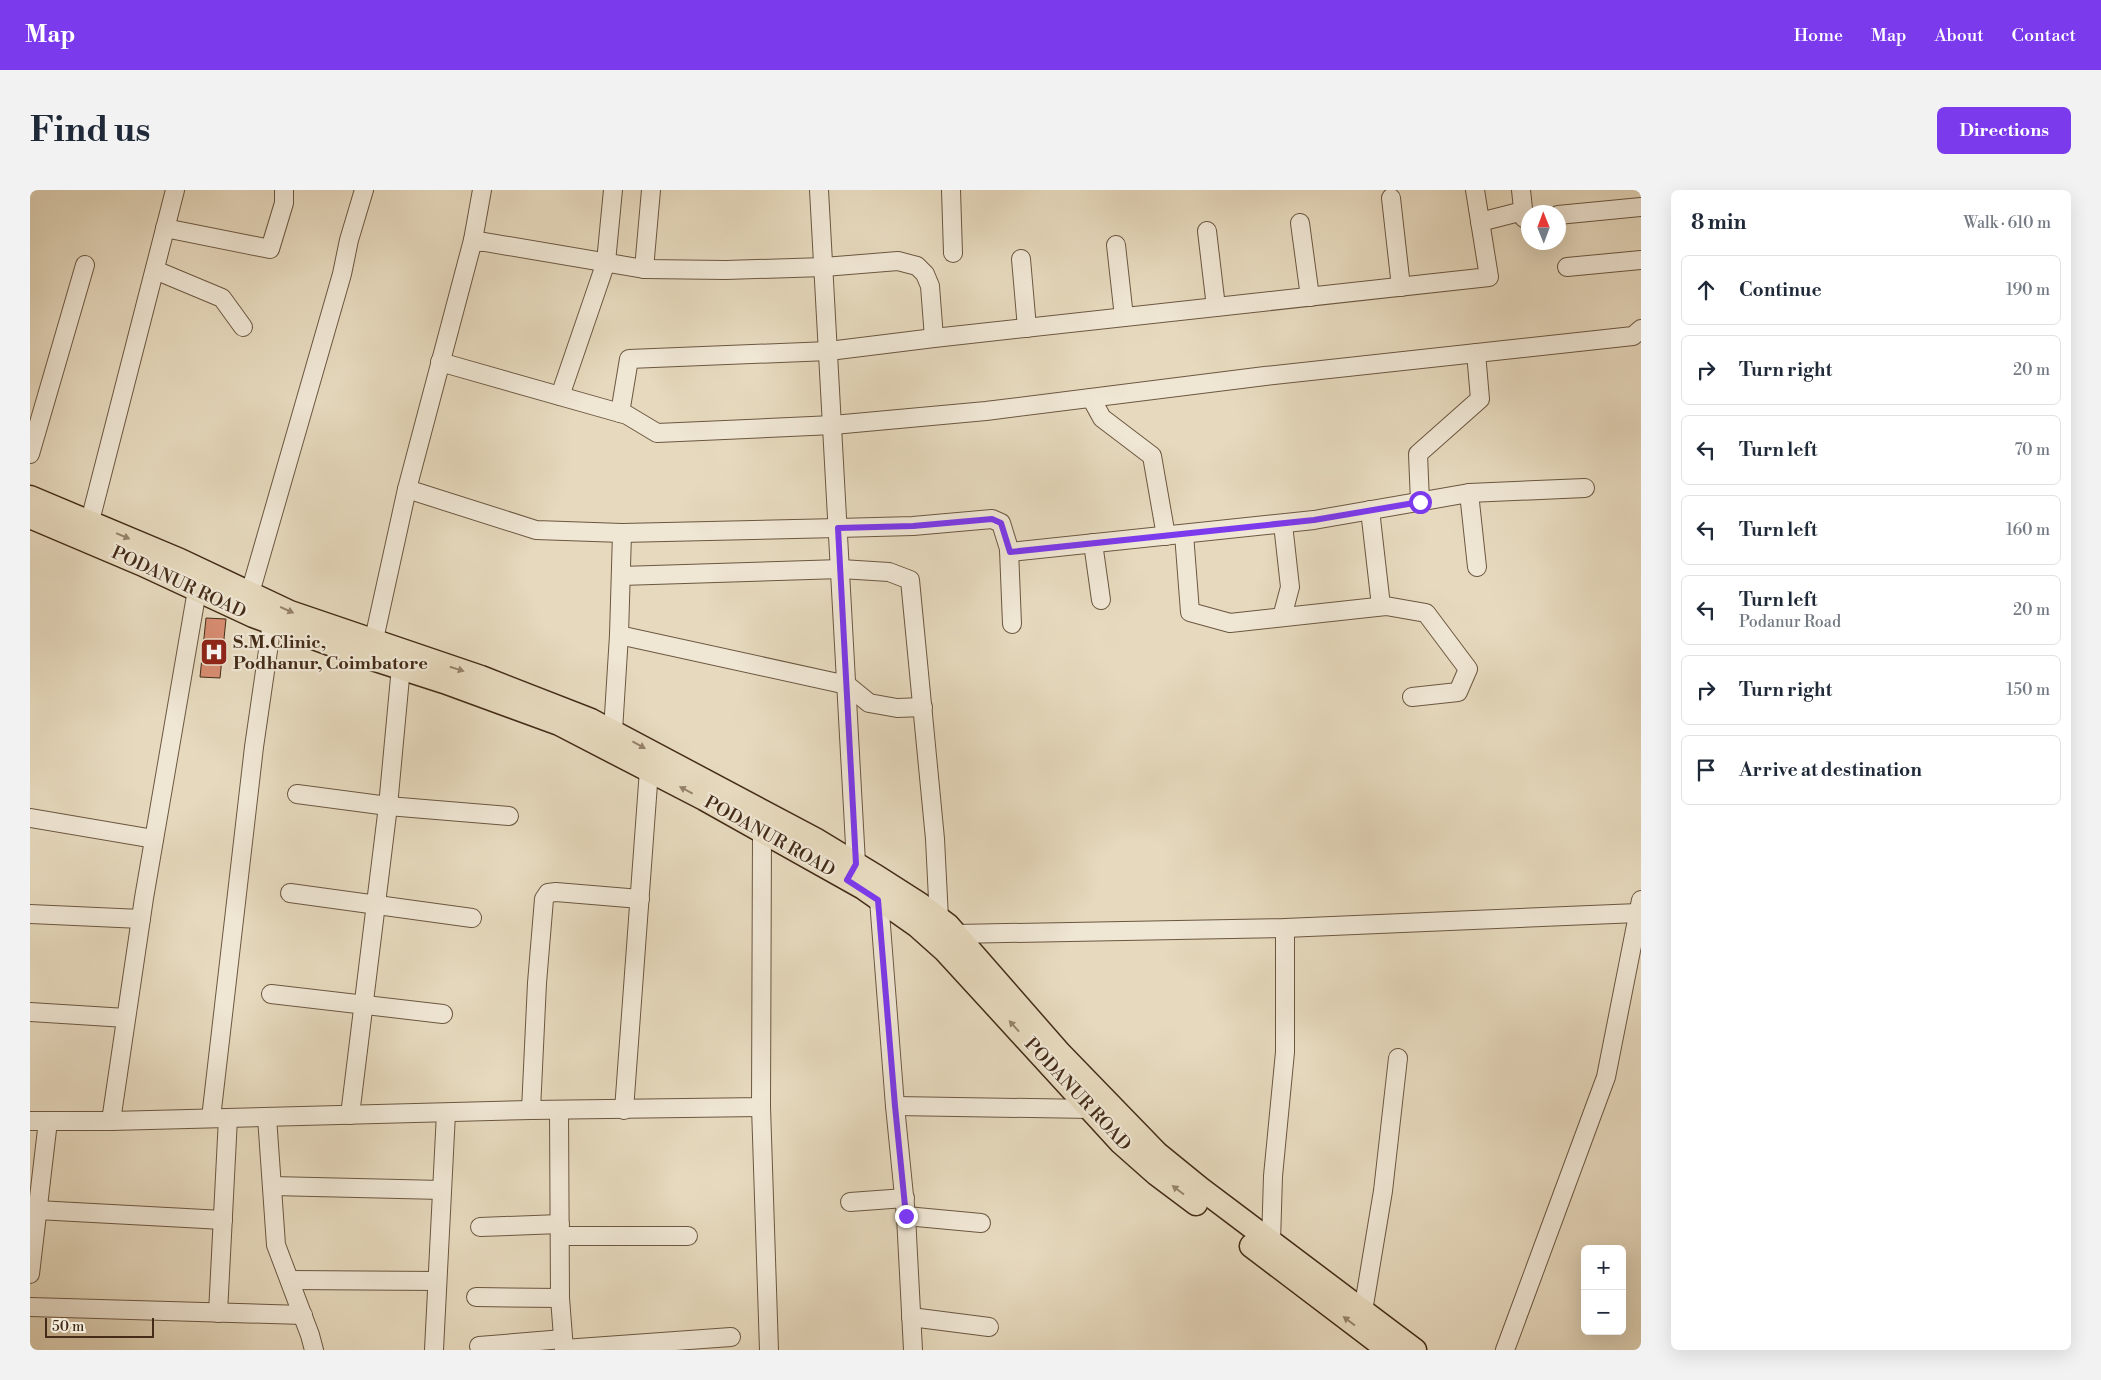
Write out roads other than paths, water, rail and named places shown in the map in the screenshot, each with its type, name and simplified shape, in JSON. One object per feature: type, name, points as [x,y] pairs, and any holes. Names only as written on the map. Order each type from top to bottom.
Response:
[{"type":"main road","points":[[30,497],[90,521],[370,649],[548,703],[591,720],[815,839],[852,872],[920,904],[939,919],[956,934],[1060,1053],[1157,1153],[1200,1188],[1415,1350]]},
{"type":"main road","name":"PODANUR ROAD","points":[[30,517],[272,623],[370,649]]},
{"type":"main road","name":"PODANUR ROAD","points":[[402,660],[559,724],[762,831],[852,872],[878,900],[917,926],[945,951],[1121,1143],[1156,1174],[1388,1350]]},
{"type":"street","points":[[90,521],[175,190]]},
{"type":"street","points":[[165,228],[270,249],[284,203],[284,190]]},
{"type":"street","points":[[250,593],[342,274],[349,240],[364,190]]},
{"type":"street","points":[[370,649],[376,630],[407,489],[472,240],[482,190]]},
{"type":"street","points":[[560,396],[606,262],[613,190]]},
{"type":"street","points":[[644,269],[651,190]]},
{"type":"street","points":[[819,190],[847,685],[852,872]]},
{"type":"street","points":[[951,190],[953,253]]},
{"type":"street","points":[[620,413],[628,359],[829,351],[1489,277],[1475,190]]},
{"type":"street","points":[[1521,190],[1524,205]]},
{"type":"street","points":[[1391,198],[1401,287]]},
{"type":"street","points":[[1566,214],[1641,206]]},
{"type":"street","points":[[1480,222],[1521,215]]},
{"type":"street","points":[[1300,223],[1310,297]]},
{"type":"street","points":[[1207,231],[1216,307]]},
{"type":"street","points":[[472,240],[644,269],[726,270],[824,267],[898,261],[917,266],[925,274],[930,286],[934,338]]},
{"type":"street","points":[[1116,246],[1124,317]]},
{"type":"street","points":[[1020,259],[1027,328]]},
{"type":"street","points":[[1567,267],[1641,260]]},
{"type":"street","points":[[30,454],[85,265]]},
{"type":"street","points":[[155,270],[222,298],[243,327]]},
{"type":"street","points":[[440,362],[627,415],[657,433],[833,426],[986,411],[1633,336],[1641,329]]},
{"type":"street","points":[[1420,502],[1418,454],[1480,399],[1476,353]]},
{"type":"street","points":[[1091,398],[1102,418],[1152,456],[1166,536]]},
{"type":"street","points":[[1009,550],[1010,552],[1283,524],[1469,493],[1585,488]]},
{"type":"street","points":[[407,489],[536,530],[622,533],[838,528],[913,526],[992,519],[1001,523],[1009,550],[1012,624]]},
{"type":"street","points":[[1469,493],[1477,567]]},
{"type":"street","points":[[1370,510],[1381,606]]},
{"type":"street","points":[[1282,617],[1290,588],[1283,524]]},
{"type":"street","points":[[612,731],[619,636],[622,533]]},
{"type":"street","points":[[1184,534],[1190,612],[1230,623],[1381,606],[1426,613],[1468,669],[1458,692],[1412,697]]},
{"type":"street","points":[[1093,543],[1101,600]]},
{"type":"street","points":[[621,576],[841,569],[889,572],[910,580],[935,839],[939,919]]},
{"type":"street","points":[[111,1121],[154,839],[197,590]]},
{"type":"street","points":[[218,1313],[222,1220],[219,1118],[254,746],[272,623]]},
{"type":"street","points":[[619,636],[847,685],[869,703],[897,708],[923,707]]},
{"type":"street","points":[[350,1115],[388,806],[402,660]]},
{"type":"street","points":[[624,1110],[649,770]]},
{"type":"street","points":[[297,794],[388,806],[509,816]]},
{"type":"street","points":[[31,818],[154,839]]},
{"type":"street","points":[[762,831],[761,1107],[769,1350]]},
{"type":"street","points":[[531,1110],[537,983],[544,899],[548,893],[556,892],[640,899]]},
{"type":"street","points":[[290,893],[472,918]]},
{"type":"street","points":[[878,900],[895,1106],[906,1207],[913,1350]]},
{"type":"street","points":[[956,934],[1285,928],[1640,907],[1606,1077],[1504,1350]]},
{"type":"street","points":[[30,914],[141,920]]},
{"type":"street","points":[[1271,1242],[1273,1176],[1285,1052],[1285,928]]},
{"type":"street","points":[[271,994],[443,1014]]},
{"type":"street","points":[[30,1012],[126,1018]]},
{"type":"street","points":[[1363,1311],[1383,1191],[1398,1058]]},
{"type":"street","points":[[895,1106],[1091,1109]]},
{"type":"street","points":[[30,1121],[111,1121],[531,1110],[761,1107]]},
{"type":"street","points":[[559,1110],[560,1298],[564,1346]]},
{"type":"street","points":[[434,1350],[446,1113]]},
{"type":"street","points":[[267,1117],[276,1245],[303,1315],[314,1350]]},
{"type":"street","points":[[30,1274],[48,1121]]},
{"type":"street","points":[[272,1186],[442,1190]]},
{"type":"street","points":[[850,1202],[906,1207],[981,1223]]},
{"type":"street","points":[[37,1210],[222,1220]]},
{"type":"street","points":[[480,1227],[688,1236]]},
{"type":"street","points":[[290,1280],[438,1281]]},
{"type":"street","points":[[476,1297],[560,1298]]},
{"type":"street","points":[[30,1307],[303,1315]]},
{"type":"street","points":[[911,1317],[990,1327]]},
{"type":"street","points":[[479,1346],[564,1346],[731,1337]]},
{"type":"place","name":"S.M.Clinic, Podhanur, Coimbatore","points":[[214,652]]}]
